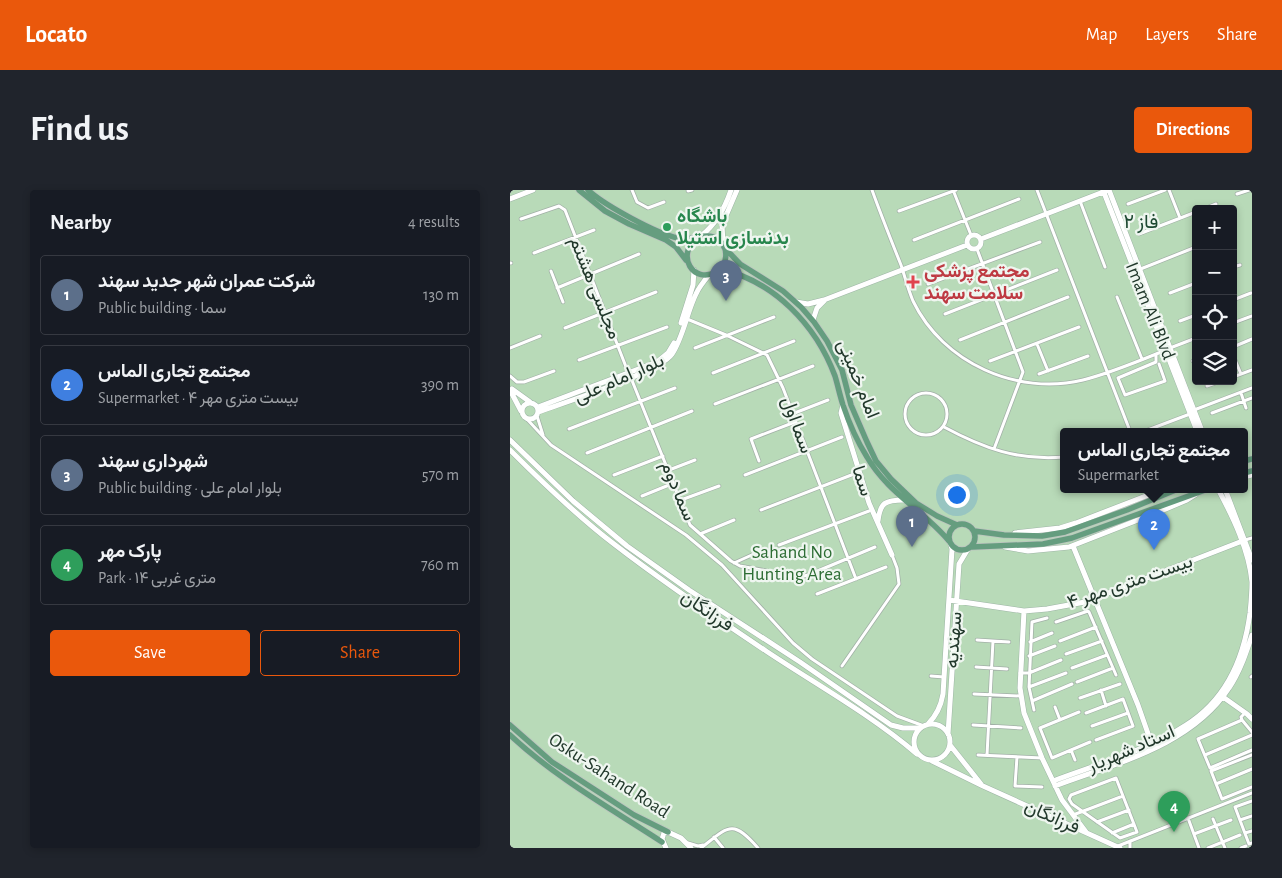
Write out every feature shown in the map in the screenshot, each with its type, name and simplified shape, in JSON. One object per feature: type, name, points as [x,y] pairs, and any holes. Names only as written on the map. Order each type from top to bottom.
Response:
[{"type":"main road","points":[[510,199],[532,190]]},
{"type":"main road","points":[[578,190],[605,211],[666,240],[676,247],[694,270],[709,275],[720,269],[726,258],[722,225],[737,190]]},
{"type":"main road","points":[[588,190],[610,206],[668,235],[686,240],[713,236],[724,246]]},
{"type":"main road","points":[[687,262],[687,248],[698,237],[713,227],[727,202],[730,190]]},
{"type":"main road","points":[[980,239],[1106,191]]},
{"type":"main road","name":"Imam Ali Blvd","points":[[1106,191],[1192,412],[1196,428]]},
{"type":"main road","points":[[971,235],[976,235],[980,239],[981,245],[977,249],[970,249],[967,245],[966,241],[971,235]]},
{"type":"main road","points":[[795,302],[808,304],[824,300],[967,245]]},
{"type":"main road","name":"امام خمینی","points":[[724,246],[734,259],[783,292],[813,320],[827,341],[842,370],[851,405],[876,461],[891,479],[916,503],[937,516],[957,525]]},
{"type":"main road","name":"امام خمینی","points":[[720,269],[737,272],[769,289],[787,304],[803,322],[827,358],[855,436],[867,459],[892,489],[940,530],[950,543]]},
{"type":"main road","name":"بلوار امام علی","points":[[685,318],[693,284],[694,270]]},
{"type":"main road","name":"بلوار امام علی","points":[[538,412],[630,375],[663,358],[672,347],[696,292],[709,275]]},
{"type":"main road","points":[[813,320],[816,308],[824,300]]},
{"type":"main road","points":[[510,389],[533,403],[538,412],[529,419],[525,418],[510,389]]},
{"type":"main road","points":[[522,412],[524,405],[530,402]]},
{"type":"main road","name":"سما","points":[[843,405],[841,413],[857,467],[869,503],[892,555]]},
{"type":"main road","name":"Imam Ali Blvd","points":[[1192,412],[1200,428]]},
{"type":"main road","name":"فرزانگان","points":[[510,440],[573,501],[627,546],[689,590],[800,662],[891,725],[903,728],[924,726]]},
{"type":"main road","name":"فرزانگان","points":[[510,450],[561,500],[613,544],[696,604],[796,671],[885,727],[917,754]]},
{"type":"main road","points":[[1004,535],[1060,528],[1147,493]]},
{"type":"main road","points":[[1168,493],[1065,532],[1042,536],[1004,535],[974,531],[965,524],[957,525],[951,530],[950,543],[961,551],[970,548],[1044,544],[1072,538],[1196,493]]},
{"type":"main road","points":[[1000,546],[1028,551],[1073,546],[1187,500],[1198,493]]},
{"type":"main road","name":"استاد شهریار","points":[[1221,493],[1252,560]]},
{"type":"main road","name":"استاد شهریار","points":[[1153,746],[1188,724],[1203,712],[1221,693],[1229,681],[1242,649],[1248,628],[1252,596],[1250,570],[1243,541],[1226,493]]},
{"type":"main road","points":[[878,522],[880,508],[887,502],[904,500]]},
{"type":"main road","points":[[970,548],[976,539],[974,531]]},
{"type":"main road","name":"بیست متری مهر ۴","points":[[949,600],[1024,611],[1071,605],[1095,598],[1243,541]]},
{"type":"main road","name":"سهندیه","points":[[924,726],[935,717],[941,705],[952,549],[950,543]]},
{"type":"main road","points":[[1073,546],[1153,746]]},
{"type":"main road","name":"سهندیه","points":[[948,734],[959,564],[970,548]]},
{"type":"main road","points":[[1024,611],[1020,673],[1020,696],[1024,712],[1054,784],[1072,815],[1086,832]]},
{"type":"main road","name":"استاد شهریار","points":[[1054,784],[1153,746],[1167,743],[1199,722],[1217,705],[1239,671],[1252,635]]},
{"type":"main road","points":[[1223,696],[1248,713],[1252,719]]},
{"type":"main road","name":"Osku-Sahand Road","points":[[510,725],[558,766],[634,815],[668,832]]},
{"type":"main road","points":[[950,744],[945,755],[935,760],[930,760],[917,754],[913,740],[917,731],[924,726],[940,726],[948,734],[950,744],[983,786]]},
{"type":"main road","name":"Osku-Sahand Road","points":[[510,735],[548,768],[664,845]]},
{"type":"main road","name":"فرزانگان","points":[[930,760],[1118,847]]},
{"type":"main road","points":[[664,845],[662,836],[668,832],[686,842],[691,848]]},
{"type":"street","points":[[632,190],[637,202],[648,208],[664,202]]},
{"type":"street","points":[[872,190],[914,301],[930,328],[941,340],[974,365],[1006,378],[1019,381],[1036,384],[1066,383],[1083,380],[1107,372],[1192,340]]},
{"type":"street","points":[[899,211],[954,190],[971,235]]},
{"type":"street","points":[[1037,190],[1129,428]]},
{"type":"street","points":[[1128,204],[1165,190]]},
{"type":"street","points":[[1169,190],[1180,218]]},
{"type":"street","points":[[1237,194],[1249,190]]},
{"type":"street","points":[[914,240],[1019,199]]},
{"type":"street","points":[[1080,201],[1105,267]]},
{"type":"street","name":"مجلسی هشتم","points":[[522,219],[559,206],[566,213],[630,375]]},
{"type":"street","points":[[1139,234],[1192,214]]},
{"type":"street","points":[[534,254],[594,230]]},
{"type":"street","points":[[928,284],[1040,242]]},
{"type":"street","points":[[977,249],[1023,372],[994,449]]},
{"type":"street","points":[[1137,271],[1192,249]]},
{"type":"street","points":[[557,288],[639,254]]},
{"type":"street","points":[[945,314],[1056,270]]},
{"type":"street","points":[[551,271],[563,302]]},
{"type":"street","points":[[1170,293],[1192,285]]},
{"type":"street","points":[[565,328],[656,292]]},
{"type":"street","points":[[1237,298],[1251,293]]},
{"type":"street","points":[[1117,296],[1142,359]]},
{"type":"street","points":[[960,340],[1068,297]]},
{"type":"street","points":[[1180,321],[1192,316]]},
{"type":"street","points":[[1237,322],[1252,316]]},
{"type":"street","points":[[695,348],[774,317]]},
{"type":"street","points":[[685,318],[764,352]]},
{"type":"street","points":[[579,360],[668,327]]},
{"type":"street","points":[[990,361],[1079,327]]},
{"type":"street","points":[[510,348],[540,336]]},
{"type":"street","points":[[1237,345],[1252,339]]},
{"type":"street","points":[[713,373],[794,341]]},
{"type":"street","points":[[1037,343],[1048,371]]},
{"type":"street","name":"سما اول","points":[[764,352],[779,379],[856,579]]},
{"type":"street","points":[[1156,354],[1156,362],[1118,378],[1125,394],[1164,381],[1158,364]]},
{"type":"street","points":[[1039,374],[1088,356]]},
{"type":"street","points":[[1237,364],[1241,374]]},
{"type":"street","points":[[715,404],[812,366]]},
{"type":"street","points":[[1237,376],[1252,370]]},
{"type":"street","points":[[510,376],[517,382],[524,382],[554,372]]},
{"type":"street","name":"سما دوم","points":[[630,375],[690,525],[733,563],[740,566],[800,576],[808,575],[875,547]]},
{"type":"street","points":[[569,429],[675,388]]},
{"type":"street","points":[[1153,428],[1252,388]]},
{"type":"street","points":[[923,393],[939,397],[944,402],[948,411],[948,418],[944,427],[939,432],[930,435],[914,431],[909,427],[905,417],[909,402],[917,395],[923,393]]},
{"type":"street","points":[[1241,393],[1246,408]]},
{"type":"street","points":[[1212,414],[1252,398]]},
{"type":"street","points":[[792,414],[828,400]]},
{"type":"street","points":[[538,412],[544,438]]},
{"type":"street","points":[[587,453],[692,412]]},
{"type":"street","points":[[525,418],[551,445],[700,546],[739,582],[793,644],[812,659],[897,716],[924,726]]},
{"type":"street","points":[[759,460],[751,439],[795,422]]},
{"type":"street","points":[[944,427],[964,438],[1022,457],[1047,459],[1060,457]]},
{"type":"street","points":[[745,475],[842,436]]},
{"type":"street","points":[[614,476],[663,456]]},
{"type":"street","points":[[669,470],[695,460]]},
{"type":"street","points":[[760,510],[854,474]]},
{"type":"street","points":[[642,496],[674,484]]},
{"type":"street","points":[[681,500],[719,486]]},
{"type":"street","points":[[779,545],[869,511]]},
{"type":"street","points":[[700,534],[734,520]]},
{"type":"street","points":[[1243,541],[1252,538]]},
{"type":"street","points":[[733,563],[754,554]]},
{"type":"street","points":[[842,666],[899,584],[897,568],[892,555]]},
{"type":"street","points":[[817,594],[886,567]]},
{"type":"street","points":[[1056,622],[1088,611],[1116,675]]},
{"type":"street","points":[[1034,710],[1029,687],[1032,622],[1047,618]]},
{"type":"street","points":[[1060,641],[1096,627]]},
{"type":"street","points":[[1099,635],[1108,631]]},
{"type":"street","points":[[1030,642],[1052,634]]},
{"type":"street","points":[[977,640],[1009,642]]},
{"type":"street","points":[[987,755],[993,641]]},
{"type":"street","points":[[1066,654],[1102,641]]},
{"type":"street","points":[[1029,656],[1055,646]]},
{"type":"street","points":[[1072,668],[1107,654]]},
{"type":"street","points":[[1020,673],[1029,673],[1061,660]]},
{"type":"street","points":[[976,667],[1007,669]]},
{"type":"street","points":[[1077,682],[1113,668]]},
{"type":"street","points":[[1029,687],[1066,673]]},
{"type":"street","points":[[931,676],[944,677]]},
{"type":"street","points":[[1032,701],[1072,684]]},
{"type":"street","points":[[1080,698],[1120,684]]},
{"type":"street","points":[[1101,690],[1106,706]]},
{"type":"street","points":[[974,694],[1020,696]]},
{"type":"street","points":[[1086,713],[1123,699],[1134,726],[1096,740]]},
{"type":"street","points":[[1092,726],[1138,705]]},
{"type":"street","points":[[1055,708],[1060,720]]},
{"type":"street","points":[[1079,712],[1040,728],[1052,758],[1090,742]]},
{"type":"street","points":[[1205,755],[1252,733],[1241,716],[1248,713]]},
{"type":"street","points":[[1242,720],[1198,739],[1210,768],[1252,750]]},
{"type":"street","points":[[973,725],[1021,728]]},
{"type":"street","points":[[1036,741],[1044,738]]},
{"type":"street","points":[[1071,750],[1075,760]]},
{"type":"street","points":[[978,755],[1042,758]]},
{"type":"street","points":[[1252,755],[1211,771],[1222,799],[1252,787]]},
{"type":"street","points":[[1017,757],[1016,786],[1042,787]]},
{"type":"street","points":[[1216,784],[1252,769]]},
{"type":"street","points":[[1116,778],[1123,796],[1137,832],[1120,838],[1072,804],[1069,799],[1071,795],[1116,778]]},
{"type":"street","points":[[1118,847],[1130,840],[1252,793]]},
{"type":"street","points":[[1072,815],[1123,796]]},
{"type":"street","points":[[1252,801],[1235,807],[1249,844],[1252,843]]},
{"type":"street","points":[[1097,822],[1129,810]]},
{"type":"street","points":[[1240,820],[1252,816]]},
{"type":"street","points":[[1188,818],[1199,848]]},
{"type":"street","points":[[1213,819],[1225,848]]},
{"type":"street","points":[[1194,834],[1230,820]]},
{"type":"street","points":[[1112,833],[1134,824]]},
{"type":"street","points":[[701,848],[723,830],[734,828],[743,832],[758,848]]},
{"type":"street","points":[[1245,833],[1252,831]]},
{"type":"street","points":[[1208,848],[1240,834]]},
{"type":"street","points":[[714,837],[723,848]]},
{"type":"street","points":[[1130,840],[1130,848]]},
{"type":"street","points":[[686,842],[698,846],[706,844]]},
{"type":"street","points":[[1240,848],[1246,846]]},
{"type":"green space","name":"Sahand No Hunting Area","points":[[510,190],[1252,190],[1252,848],[510,848]]},
{"type":"place","name":"باشگاه بدنسازی استیلا","points":[[667,227]]},
{"type":"place","name":"مجتمع پزشکی سلامت سهند","points":[[913,282]]},
{"type":"place","name":"شهرداری سهند","points":[[726,301]]},
{"type":"place","name":"شرکت عمران شهر جدید سهند","points":[[912,547]]},
{"type":"place","name":"مجتمع تجاری الماس","points":[[1154,550]]},
{"type":"place","name":"پارک مهر","points":[[1174,832]]},
{"type":"district","name":"فاز ۲","points":[[1141,222]]}]
